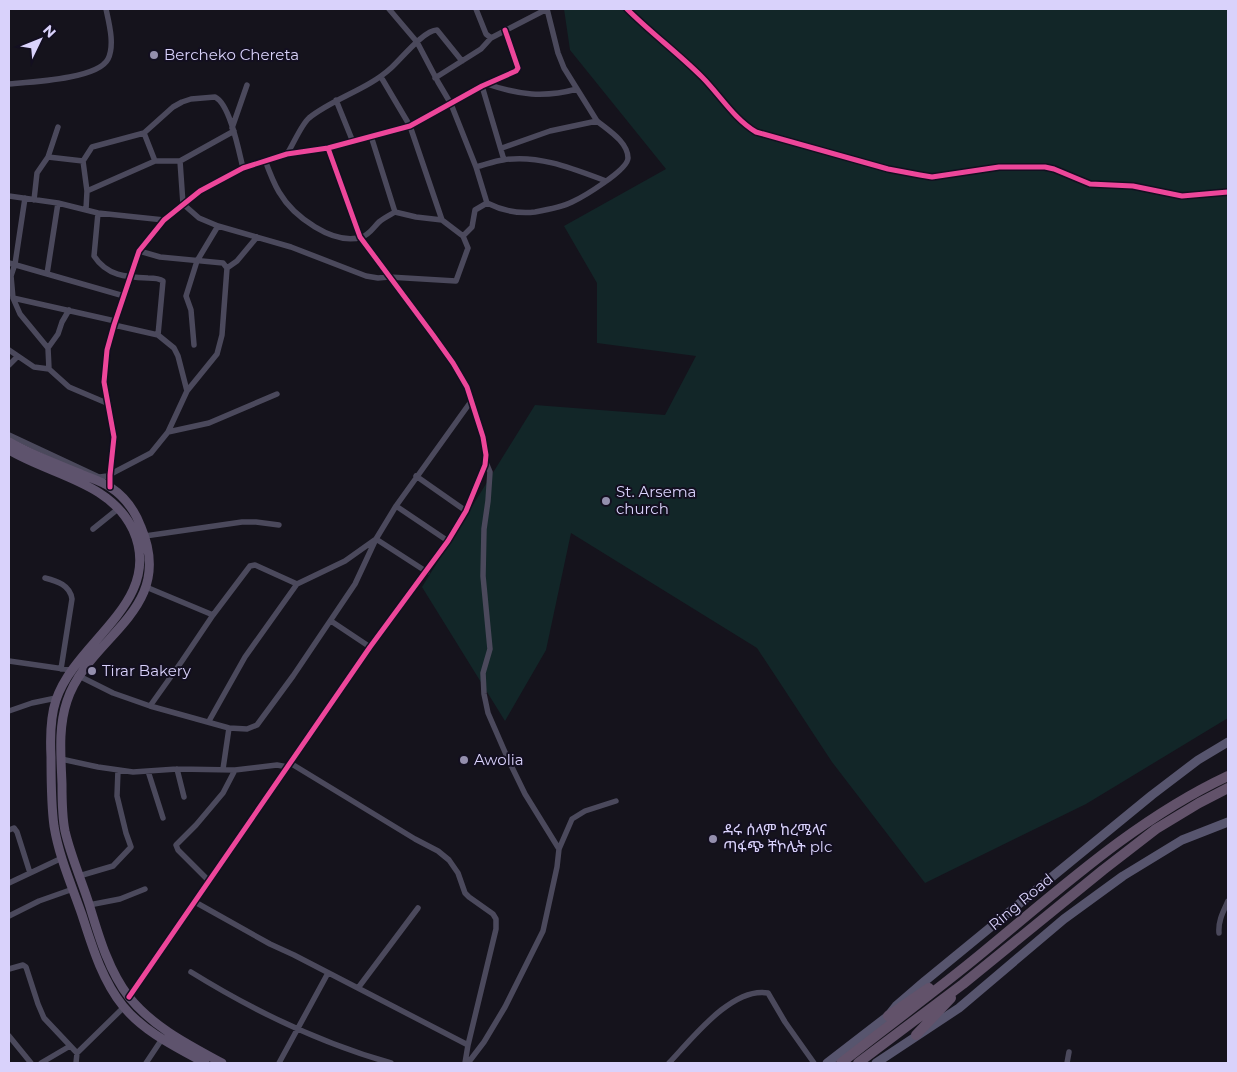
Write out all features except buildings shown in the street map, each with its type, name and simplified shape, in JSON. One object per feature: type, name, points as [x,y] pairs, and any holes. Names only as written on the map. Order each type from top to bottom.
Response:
[{"type":"highway","name":"Ring Road","points":[[860,1057],[958,973],[1124,838],[1178,802],[1228,776]]},
{"type":"highway","name":"Ring Road","points":[[841,1063],[860,1057],[963,984],[1156,829],[1228,788]]},
{"type":"highway","points":[[888,1016],[939,981],[958,973]]},
{"type":"highway","points":[[916,1035],[963,984]]},
{"type":"main road","points":[[9,442],[32,454],[109,486],[130,506],[145,536],[149,561],[146,587],[134,611],[79,676],[64,710],[60,732],[63,823],[79,876],[111,966],[130,997],[159,1026],[222,1063]]},
{"type":"main road","points":[[9,450],[101,493],[121,510],[133,530],[139,552],[135,586],[122,611],[71,670],[56,698],[50,740],[54,826],[62,858],[102,971],[124,1007],[144,1026],[162,1039],[205,1063]]},
{"type":"main road","points":[[121,510],[130,506]]},
{"type":"main road","points":[[54,709],[64,710]]},
{"type":"main road","points":[[827,1063],[888,1016],[896,1006],[924,981],[1115,825],[1198,760],[1228,742]]},
{"type":"main road","points":[[876,1063],[958,1008],[1064,919],[1123,876],[1182,840],[1228,822]]},
{"type":"street","points":[[9,84],[81,74],[103,66],[109,58],[111,41],[106,9]]},
{"type":"street","points":[[389,9],[417,42],[451,104],[476,167],[487,203]]},
{"type":"street","points":[[476,9],[486,34],[491,38]]},
{"type":"street","points":[[436,78],[485,45],[491,38],[547,9],[558,54],[577,89],[597,121],[620,140],[628,156],[628,162],[617,173],[572,202],[538,212],[504,210],[487,203]]},
{"type":"street","points":[[627,9],[700,75],[743,124],[756,132],[888,169],[920,176],[932,177],[999,167],[1044,167],[1054,169],[1090,184],[1133,186],[1182,196],[1228,192]]},
{"type":"street","points":[[287,154],[307,119],[336,100],[381,77],[417,42],[432,31],[437,30],[462,61]]},
{"type":"street","points":[[109,486],[114,437],[104,382],[107,350],[114,323],[139,251],[164,220],[200,191],[243,168],[287,154],[328,148],[410,126],[485,85],[516,71],[518,68],[505,30]]},
{"type":"street","points":[[381,77],[410,126],[442,220]]},
{"type":"street","points":[[87,191],[155,161],[180,161],[233,130],[247,85]]},
{"type":"street","points":[[485,85],[514,93],[556,94],[577,89]]},
{"type":"street","points":[[485,85],[504,160]]},
{"type":"street","points":[[86,209],[87,191],[83,161],[92,147],[144,133],[173,107],[191,99],[216,97],[222,102],[233,130],[243,168]]},
{"type":"street","points":[[336,100],[353,142]]},
{"type":"street","points":[[502,148],[550,131],[597,121]]},
{"type":"street","points":[[34,200],[37,173],[48,157],[58,127]]},
{"type":"street","points":[[144,133],[155,161]]},
{"type":"street","points":[[371,136],[395,212]]},
{"type":"street","points":[[328,148],[360,237],[453,363],[472,400],[483,437],[485,460],[490,472],[484,530],[483,576],[490,649],[482,673],[484,694],[488,713],[508,760],[525,794],[559,849]]},
{"type":"street","points":[[48,157],[83,161]]},
{"type":"street","points":[[180,161],[182,204],[199,218],[218,226],[299,250],[366,276],[456,281],[468,248],[463,236],[442,220],[395,212],[381,220],[368,234],[344,239],[336,237],[310,224],[291,206],[279,192],[265,160]]},
{"type":"street","points":[[476,167],[504,160],[547,162],[606,181]]},
{"type":"street","points":[[9,196],[98,212],[164,220]]},
{"type":"street","points":[[25,198],[10,277],[13,298],[20,314],[48,348],[49,369]]},
{"type":"street","points":[[463,236],[472,226],[474,210],[487,203]]},
{"type":"street","points":[[47,274],[58,204]]},
{"type":"street","points":[[98,212],[94,256],[99,263],[114,274],[130,277],[158,278],[163,281],[158,335]]},
{"type":"street","points":[[194,345],[190,310],[186,296],[197,260],[218,226]]},
{"type":"street","points":[[227,268],[236,261],[257,237]]},
{"type":"street","points":[[100,477],[110,474],[150,453],[168,432],[175,413],[187,391],[217,354],[222,336],[227,268],[223,263],[160,257],[139,251]]},
{"type":"street","points":[[12,263],[124,296]]},
{"type":"street","points":[[13,298],[69,310],[158,335],[174,348],[177,353],[187,391]]},
{"type":"street","points":[[48,348],[58,334],[69,310]]},
{"type":"street","points":[[9,350],[34,367],[49,369],[69,387],[109,404]]},
{"type":"street","points":[[9,364],[17,357]]},
{"type":"street","points":[[168,432],[209,423],[277,394]]},
{"type":"street","points":[[79,676],[113,693],[150,706],[229,728],[248,729],[258,725],[294,676],[355,584],[376,539],[396,506],[472,400]]},
{"type":"street","points":[[9,434],[41,451],[100,477],[109,486]]},
{"type":"street","points":[[130,997],[370,647],[448,541],[466,511],[485,460]]},
{"type":"street","points":[[416,476],[466,511]]},
{"type":"street","points":[[396,506],[448,541]]},
{"type":"street","points":[[93,529],[121,510]]},
{"type":"street","points":[[145,536],[242,522],[279,525]]},
{"type":"street","points":[[376,539],[427,572]]},
{"type":"street","points":[[209,721],[245,657],[297,584],[345,561],[376,539]]},
{"type":"street","points":[[150,706],[248,568],[255,566],[297,584]]},
{"type":"street","points":[[45,578],[58,582],[67,588],[72,598],[61,669]]},
{"type":"street","points":[[146,587],[213,615]]},
{"type":"street","points":[[331,621],[370,647]]},
{"type":"street","points":[[9,661],[71,670]]},
{"type":"street","points":[[9,711],[32,703],[56,698]]},
{"type":"street","points":[[223,769],[229,728]]},
{"type":"street","points":[[61,759],[118,770],[148,771],[177,769],[235,770],[264,765],[289,765],[438,851],[449,860],[458,873],[469,897],[493,914],[496,919],[496,929],[468,1045],[466,1063]]},
{"type":"street","points":[[177,769],[184,796]]},
{"type":"street","points":[[79,876],[113,866],[131,848],[117,796],[118,770]]},
{"type":"street","points":[[209,881],[178,850],[176,845],[223,793],[235,770]]},
{"type":"street","points":[[148,771],[163,818]]},
{"type":"street","points":[[466,1063],[484,1042],[505,1007],[543,931],[558,867],[559,849],[572,819],[585,811],[616,801]]},
{"type":"street","points":[[9,830],[14,828],[17,832],[30,873]]},
{"type":"street","points":[[9,883],[62,858]]},
{"type":"street","points":[[9,916],[39,901],[73,889]]},
{"type":"street","points":[[89,905],[120,899],[145,890]]},
{"type":"street","points":[[1219,933],[1218,926],[1228,901]]},
{"type":"street","points":[[195,902],[270,944],[468,1045]]},
{"type":"street","points":[[358,988],[418,908]]},
{"type":"street","points":[[9,969],[23,965],[26,966],[44,1018],[77,1053],[78,1062]]},
{"type":"street","points":[[191,972],[227,994],[297,1029],[352,1052],[391,1063]]},
{"type":"street","points":[[279,1063],[328,972]]},
{"type":"street","points":[[668,1063],[701,1029],[726,1007],[742,997],[763,992],[768,993],[785,1022],[814,1063]]},
{"type":"street","points":[[77,1053],[124,1007]]},
{"type":"street","points":[[9,1036],[31,1063]]},
{"type":"street","points":[[146,1063],[162,1039]]},
{"type":"street","points":[[41,1063],[70,1046]]},
{"type":"street","points":[[1067,1063],[1069,1052]]},
{"type":"green space","points":[[564,9],[1228,9],[1228,718],[1086,804],[925,883],[832,762],[757,648],[571,533],[546,650],[505,721],[422,587],[535,405],[665,415],[696,356],[597,343],[597,283],[564,226],[666,169],[570,50]]},
{"type":"cycle path","points":[[627,9],[693,68],[734,114],[756,132],[888,169],[932,177],[999,167],[1045,167],[1090,184],[1133,186],[1182,196],[1228,192]]},
{"type":"cycle path","points":[[110,487],[114,437],[104,382],[107,350],[139,251],[164,220],[200,191],[243,168],[287,154],[328,148],[410,126],[482,86],[516,71],[518,68],[505,30]]},
{"type":"cycle path","points":[[129,997],[370,647],[448,541],[466,511],[485,465],[486,455],[483,437],[467,387],[453,363],[360,237],[328,148]]},
{"type":"place","name":"Bercheko Chereta","points":[[154,55]]},
{"type":"place","name":"St. Arsema church","points":[[606,501]]},
{"type":"place","name":"Tirar Bakery","points":[[92,671]]},
{"type":"place","name":"Awolia","points":[[464,760]]},
{"type":"place","name":"ዳሩ ሰላም ከረሜላና ጣፋጭ ቸኮሌት plc","points":[[713,839]]}]
